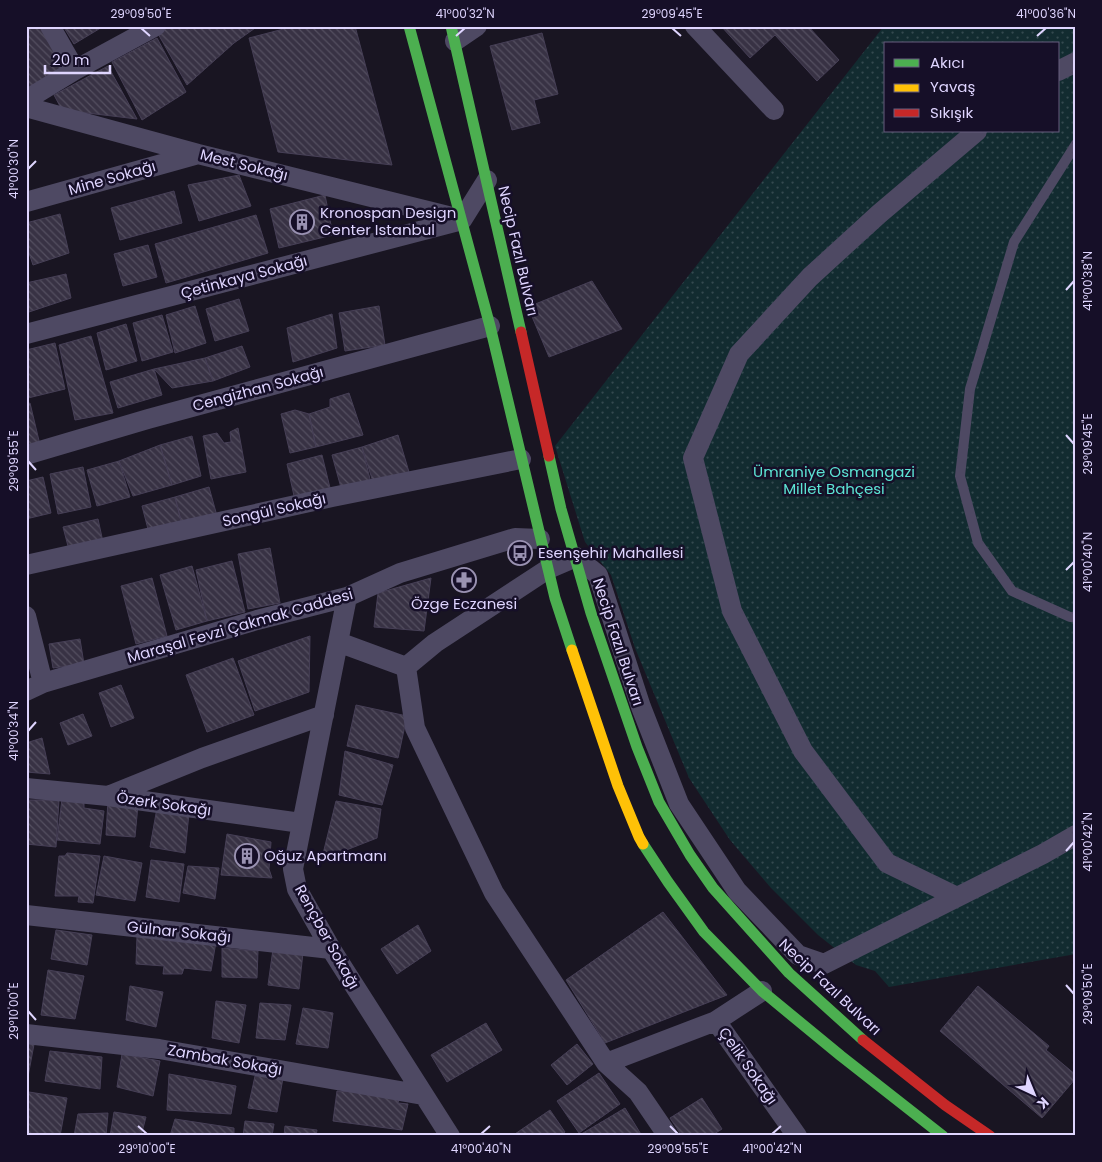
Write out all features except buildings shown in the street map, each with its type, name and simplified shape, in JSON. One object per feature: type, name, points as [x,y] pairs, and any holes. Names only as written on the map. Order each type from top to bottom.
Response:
[{"type":"main road","points":[[409,26],[490,326],[555,598],[615,776],[639,837],[704,932],[762,991],[943,1136]]},
{"type":"main road","name":"Necip Fazıl Bulvarı","points":[[453,34],[561,509],[594,622],[659,802],[713,888],[789,973],[856,1034],[945,1105],[990,1136]]},
{"type":"street","points":[[50,26],[75,70]]},
{"type":"street","points":[[26,100],[75,70],[156,26]]},
{"type":"street","points":[[453,34],[477,26]]},
{"type":"street","points":[[695,26],[774,110]]},
{"type":"street","points":[[1060,70],[1076,62]]},
{"type":"street","name":"Mest Sokağı","points":[[26,107],[198,154],[462,220]]},
{"type":"street","points":[[955,896],[886,863],[803,751],[732,612],[693,458],[739,354],[810,277],[879,214],[976,132]]},
{"type":"street","name":"Mine Sokağı","points":[[26,202],[198,154]]},
{"type":"street","points":[[462,220],[487,180]]},
{"type":"street","name":"Çetinkaya Sokağı","points":[[26,334],[462,220]]},
{"type":"street","name":"Cengizhan Sokağı","points":[[26,455],[148,419],[490,326]]},
{"type":"street","name":"Songül Sokağı","points":[[26,565],[332,497],[522,458]]},
{"type":"street","name":"Maraşal Fevzi Çakmak Caddesi","points":[[35,687],[257,620],[347,597],[400,573],[515,538],[540,539]]},
{"type":"street","points":[[406,667],[435,643],[548,569],[576,558],[597,574],[641,707],[679,804],[736,891],[798,955],[824,964],[955,896],[1043,854],[1076,835]]},
{"type":"street","name":"Rençber Sokağı","points":[[347,597],[293,869],[297,889],[331,950],[450,1136]]},
{"type":"street","points":[[26,616],[35,687]]},
{"type":"street","points":[[338,642],[406,667]]},
{"type":"street","points":[[406,667],[416,728],[494,893],[606,1063],[638,1092],[668,1136]]},
{"type":"street","points":[[108,796],[202,758],[324,715]]},
{"type":"street","name":"Özerk Sokağı","points":[[26,788],[108,796],[301,823]]},
{"type":"street","name":"Gülnar Sokağı","points":[[26,915],[331,950]]},
{"type":"street","name":"Çelik Sokağı","points":[[606,1063],[716,1021],[762,991]]},
{"type":"street","name":"Çelik Sokağı","points":[[716,1021],[797,1136]]},
{"type":"street","name":"Zambak Sokağı","points":[[26,1034],[159,1049],[423,1094]]},
{"type":"lane","points":[[1076,144],[1014,242],[970,389],[960,476],[978,543],[1012,591],[1070,617],[1076,617]]},
{"type":"green space","name":"Ümraniye Osmangazi Millet Bahçesi","points":[[884,26],[1076,26],[1076,954],[889,987],[875,971],[856,965],[818,935],[771,888],[730,840],[689,778],[635,648],[611,575],[585,542],[555,446]]},
{"type":"traffic: fast","points":[[409,26],[490,326],[555,598],[572,650]]},
{"type":"traffic: fast","points":[[451,26],[521,332]]},
{"type":"traffic: fast","points":[[549,456],[561,509],[591,613],[637,747],[659,802],[690,855],[713,888],[789,973],[863,1040]]},
{"type":"traffic: fast","points":[[643,844],[704,932],[762,991],[943,1136]]},
{"type":"traffic: slow","points":[[572,650],[618,786],[643,844]]},
{"type":"traffic: jam","points":[[521,332],[549,456]]},
{"type":"traffic: jam","points":[[863,1040],[945,1105],[990,1136]]},
{"type":"place","name":"Kronospan Design Center Istanbul","points":[[302,222]]},
{"type":"place","name":"Esenşehir Mahallesi","points":[[520,553]]},
{"type":"place","name":"Özge Eczanesi","points":[[464,580]]},
{"type":"place","name":"Oğuz Apartmanı","points":[[247,856]]}]
